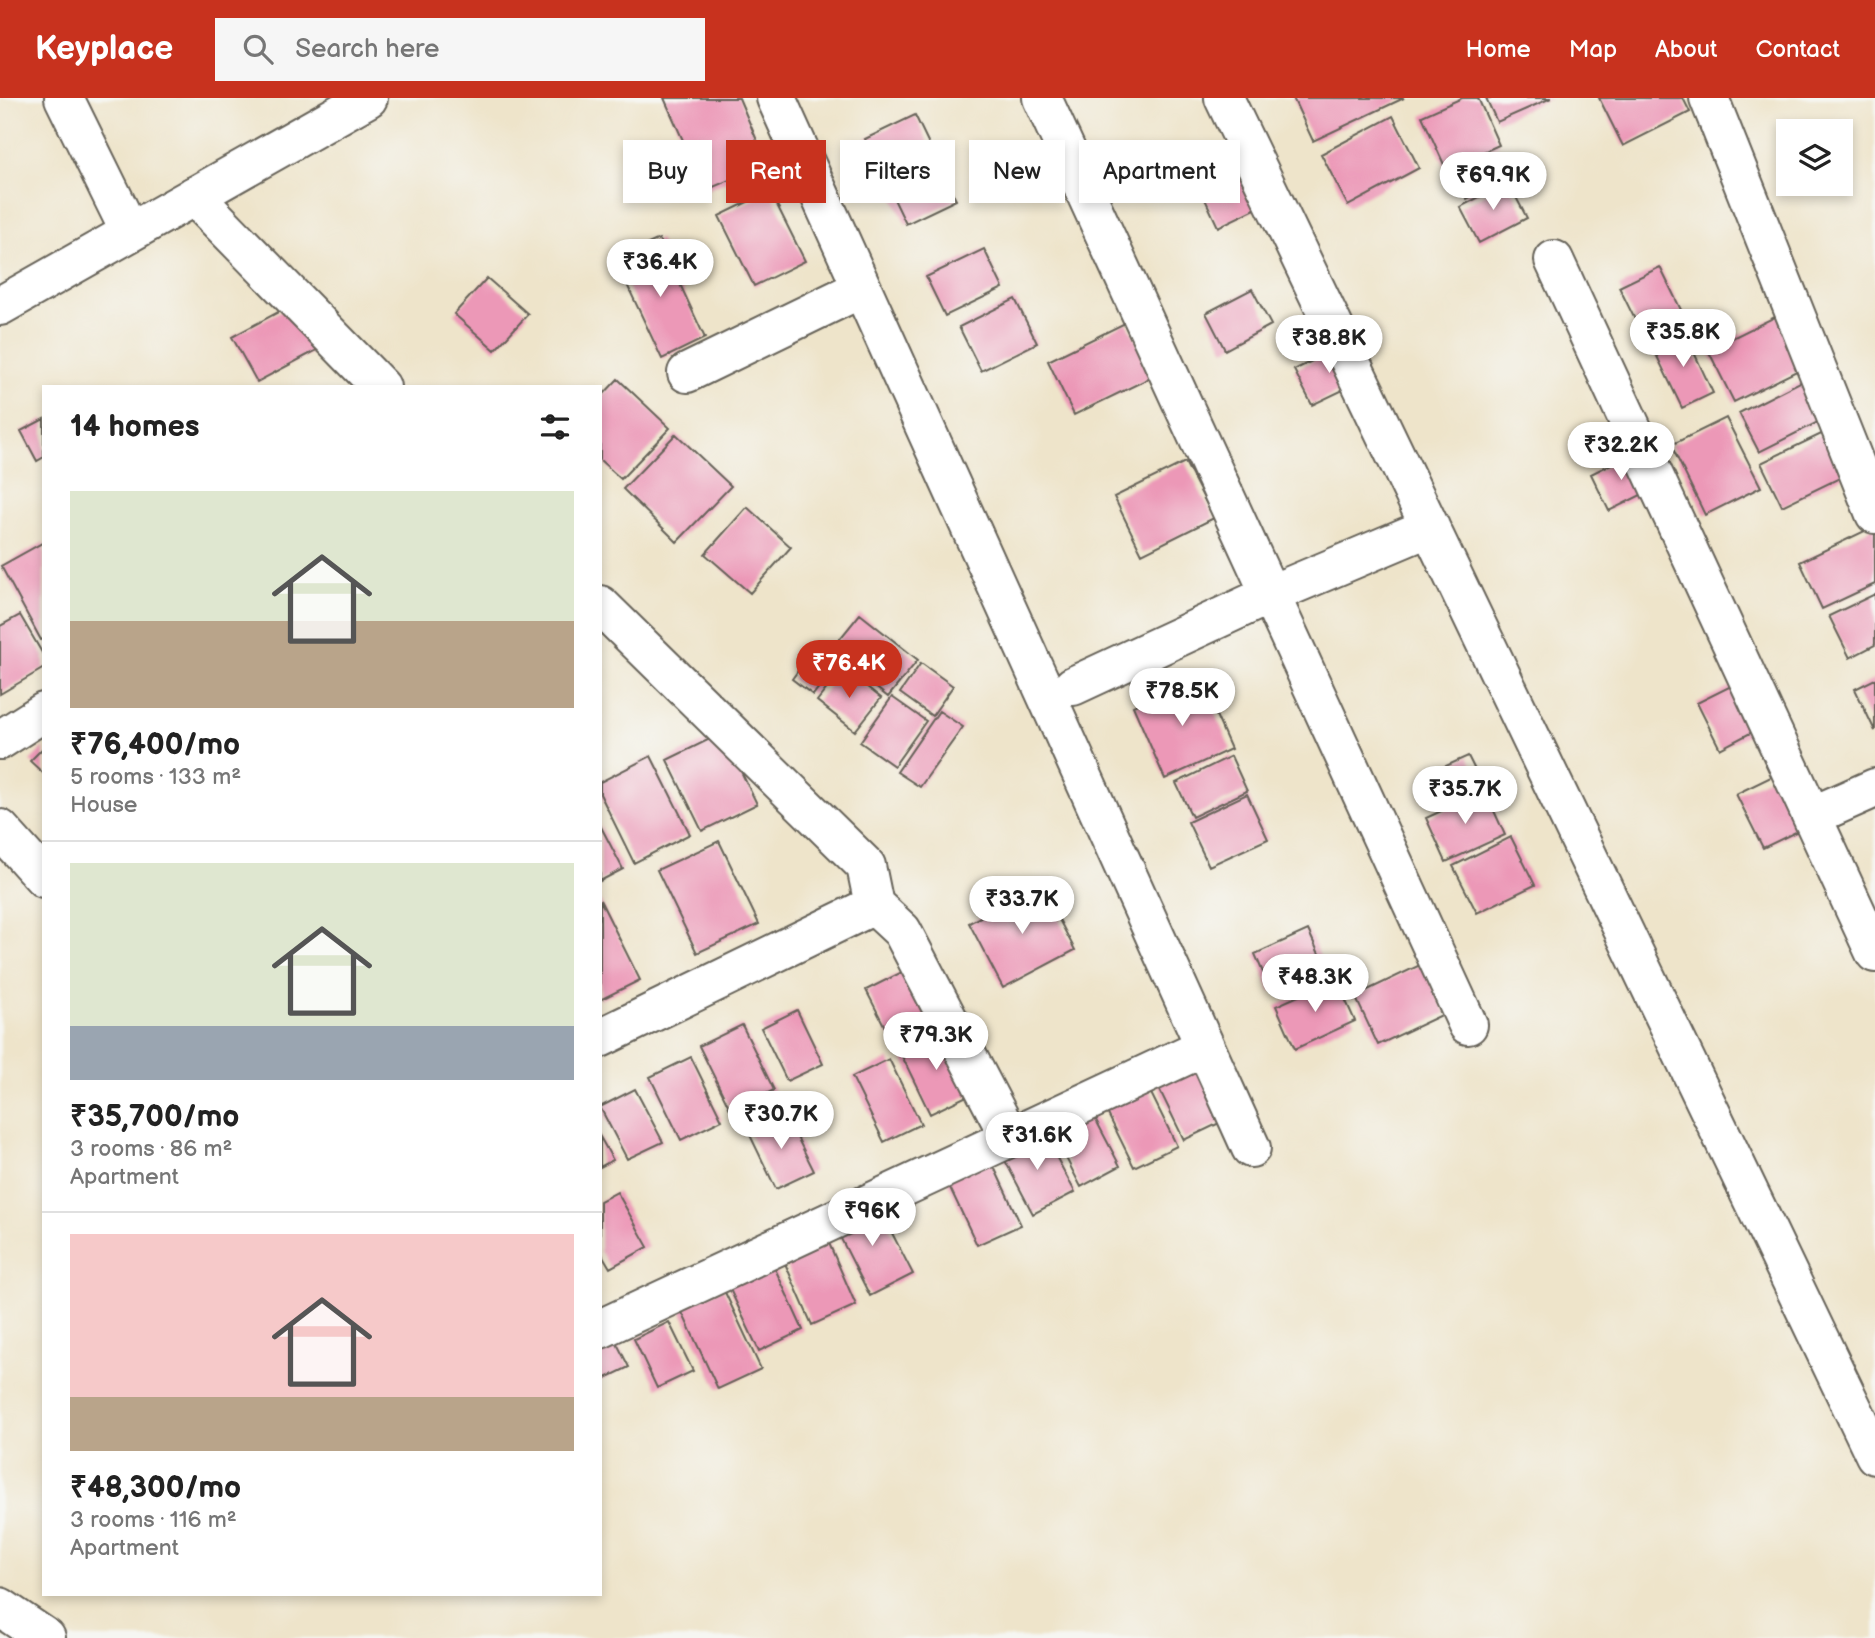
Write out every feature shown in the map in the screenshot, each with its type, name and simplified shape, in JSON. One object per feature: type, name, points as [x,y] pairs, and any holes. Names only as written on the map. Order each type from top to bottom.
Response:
[{"type":"street","points":[[64,98],[130,232]]},
{"type":"street","points":[[0,306],[368,98]]},
{"type":"street","points":[[776,98],[1251,1148]]},
{"type":"street","points":[[1042,98],[1468,1025]]},
{"type":"street","points":[[1224,98],[1875,1455]]},
{"type":"street","points":[[1709,98],[1875,514]]},
{"type":"street","points":[[194,196],[379,385]]},
{"type":"street","points":[[1554,260],[1875,953]]},
{"type":"street","points":[[688,373],[862,288]]},
{"type":"street","points":[[1073,686],[1269,594],[1430,527]]},
{"type":"street","points":[[602,607],[866,866],[874,905],[902,931],[1010,1138]]},
{"type":"street","points":[[0,740],[42,713]]},
{"type":"street","points":[[1812,816],[1875,788]]},
{"type":"street","points":[[0,829],[42,876]]},
{"type":"street","points":[[602,1037],[874,905]]},
{"type":"street","points":[[602,1328],[1200,1049]]},
{"type":"street","points":[[0,1607],[46,1638]]},
{"type":"building","points":[[664,98],[739,98],[757,140],[726,140],[726,182],[712,188],[712,140],[683,140]]},
{"type":"building","points":[[1293,98],[1404,98],[1313,141]]},
{"type":"building","points":[[1462,98],[1478,98],[1499,145],[1446,169],[1422,116]]},
{"type":"building","points":[[1486,98],[1551,98],[1497,122]]},
{"type":"building","points":[[1599,98],[1683,98],[1690,112],[1623,146]]},
{"type":"building","points":[[915,115],[927,140],[865,140]]},
{"type":"building","points":[[1393,116],[1419,168],[1348,206],[1321,154]]},
{"type":"building","points":[[1255,156],[1276,199],[1218,227],[1207,203],[1240,203],[1240,163]]},
{"type":"building","points":[[1490,158],[1502,180],[1467,199],[1455,177]]},
{"type":"building","points":[[1508,182],[1527,218],[1479,243],[1460,207]]},
{"type":"building","points":[[746,203],[776,203],[805,261],[754,286],[719,216]]},
{"type":"building","points":[[896,203],[950,203],[906,224]]},
{"type":"building","points":[[659,239],[705,338],[662,359],[615,259]]},
{"type":"building","points":[[984,249],[1003,288],[945,316],[926,277]]},
{"type":"building","points":[[1660,267],[1684,316],[1643,336],[1619,287]]},
{"type":"building","points":[[487,278],[528,314],[495,350],[454,314]]},
{"type":"building","points":[[1252,289],[1271,325],[1225,350],[1206,313]]},
{"type":"building","points":[[1015,299],[1037,343],[981,371],[959,327]]},
{"type":"building","points":[[295,303],[319,349],[257,382],[232,337]]},
{"type":"building","points":[[1787,311],[1813,363],[1734,402],[1708,350]]},
{"type":"building","points":[[1127,322],[1154,376],[1074,415],[1048,361]]},
{"type":"building","points":[[1684,331],[1713,393],[1682,408],[1652,346]]},
{"type":"building","points":[[1346,344],[1364,380],[1312,405],[1294,370]]},
{"type":"building","points":[[618,379],[670,428],[621,479],[602,462],[602,396]]},
{"type":"building","points":[[1804,380],[1824,419],[1759,452],[1739,413]]},
{"type":"building","points":[[1726,418],[1761,487],[1705,515],[1671,445]]},
{"type":"building","points":[[42,420],[42,458],[37,461],[21,431]]},
{"type":"building","points":[[1836,427],[1844,476],[1782,506],[1761,463]]},
{"type":"building","points":[[676,434],[731,486],[677,542],[623,489]]},
{"type":"building","points":[[1633,453],[1651,490],[1609,511],[1591,474]]},
{"type":"building","points":[[1185,462],[1214,518],[1142,554],[1114,497]]},
{"type":"building","points":[[747,507],[791,547],[750,593],[705,554]]},
{"type":"building","points":[[1875,526],[1875,584],[1822,609],[1800,562]]},
{"type":"building","points":[[42,543],[42,640],[41,640],[1,566]]},
{"type":"building","points":[[1875,594],[1875,645],[1850,658],[1829,616]]},
{"type":"building","points":[[860,614],[918,660],[888,697],[830,651]]},
{"type":"building","points":[[20,615],[42,653],[42,669],[0,694],[0,626]]},
{"type":"building","points":[[816,646],[838,662],[813,695],[792,679]]},
{"type":"building","points":[[921,663],[953,686],[932,716],[900,693]]},
{"type":"building","points":[[843,668],[881,698],[855,731],[817,701]]},
{"type":"building","points":[[1199,677],[1231,749],[1165,779],[1133,706]]},
{"type":"building","points":[[1875,679],[1875,731],[1855,689]]},
{"type":"building","points":[[1737,683],[1760,728],[1720,749],[1697,703]]},
{"type":"building","points":[[892,697],[926,721],[894,766],[860,742]]},
{"type":"building","points":[[939,711],[963,727],[920,787],[897,772]]},
{"type":"building","points":[[722,733],[757,804],[702,831],[667,760]]},
{"type":"building","points":[[42,749],[42,772],[30,761]]},
{"type":"building","points":[[651,756],[690,834],[634,863],[602,798],[602,781]]},
{"type":"building","points":[[1231,756],[1247,791],[1192,817],[1176,783]]},
{"type":"building","points":[[1468,756],[1475,770],[1444,784],[1437,770]]},
{"type":"building","points":[[1781,772],[1808,826],[1763,848],[1736,794]]},
{"type":"building","points":[[1485,791],[1505,835],[1446,862],[1426,818]]},
{"type":"building","points":[[1247,794],[1268,839],[1209,866],[1188,822]]},
{"type":"building","points":[[602,829],[623,869],[602,880]]},
{"type":"building","points":[[1511,837],[1535,885],[1477,913],[1453,866]]},
{"type":"building","points":[[719,841],[759,924],[697,953],[657,870]]},
{"type":"building","points":[[1041,885],[1075,950],[1003,988],[969,923]]},
{"type":"building","points":[[602,904],[640,980],[602,999]]},
{"type":"building","points":[[1308,930],[1325,967],[1271,991],[1255,954]]},
{"type":"building","points":[[1422,964],[1446,1013],[1378,1045],[1355,996]]},
{"type":"building","points":[[916,965],[940,1012],[890,1037],[866,990]]},
{"type":"building","points":[[1336,979],[1355,1021],[1295,1049],[1276,1006]]},
{"type":"building","points":[[797,1010],[823,1064],[787,1081],[761,1028]]},
{"type":"building","points":[[742,1025],[774,1090],[731,1111],[699,1046]]},
{"type":"building","points":[[943,1031],[973,1093],[930,1114],[900,1052]]},
{"type":"building","points":[[1200,1049],[1232,1117],[1184,1140],[1151,1072]]},
{"type":"building","points":[[691,1057],[722,1120],[681,1140],[650,1077]]},
{"type":"building","points":[[889,1059],[921,1124],[884,1142],[852,1077]]},
{"type":"building","points":[[1143,1077],[1177,1146],[1134,1167],[1100,1098]]},
{"type":"building","points":[[635,1089],[663,1142],[627,1159],[602,1106]]},
{"type":"building","points":[[1087,1103],[1120,1166],[1081,1187],[1048,1123]]},
{"type":"building","points":[[785,1113],[814,1171],[776,1189],[748,1131]]},
{"type":"building","points":[[1042,1130],[1075,1192],[1033,1214],[1000,1151]]},
{"type":"building","points":[[602,1141],[613,1160],[602,1166]]},
{"type":"building","points":[[988,1154],[1021,1225],[977,1245],[944,1175]]},
{"type":"building","points":[[617,1192],[648,1247],[610,1268],[602,1254],[602,1200]]},
{"type":"building","points":[[875,1200],[913,1274],[870,1296],[832,1221]]},
{"type":"building","points":[[828,1241],[856,1305],[812,1325],[784,1261]]},
{"type":"building","points":[[772,1262],[803,1330],[759,1351],[727,1283]]},
{"type":"building","points":[[723,1288],[761,1369],[718,1389],[680,1308]]},
{"type":"building","points":[[669,1322],[693,1371],[657,1388],[634,1339]]},
{"type":"building","points":[[612,1334],[629,1367],[602,1380],[602,1339]]}]
